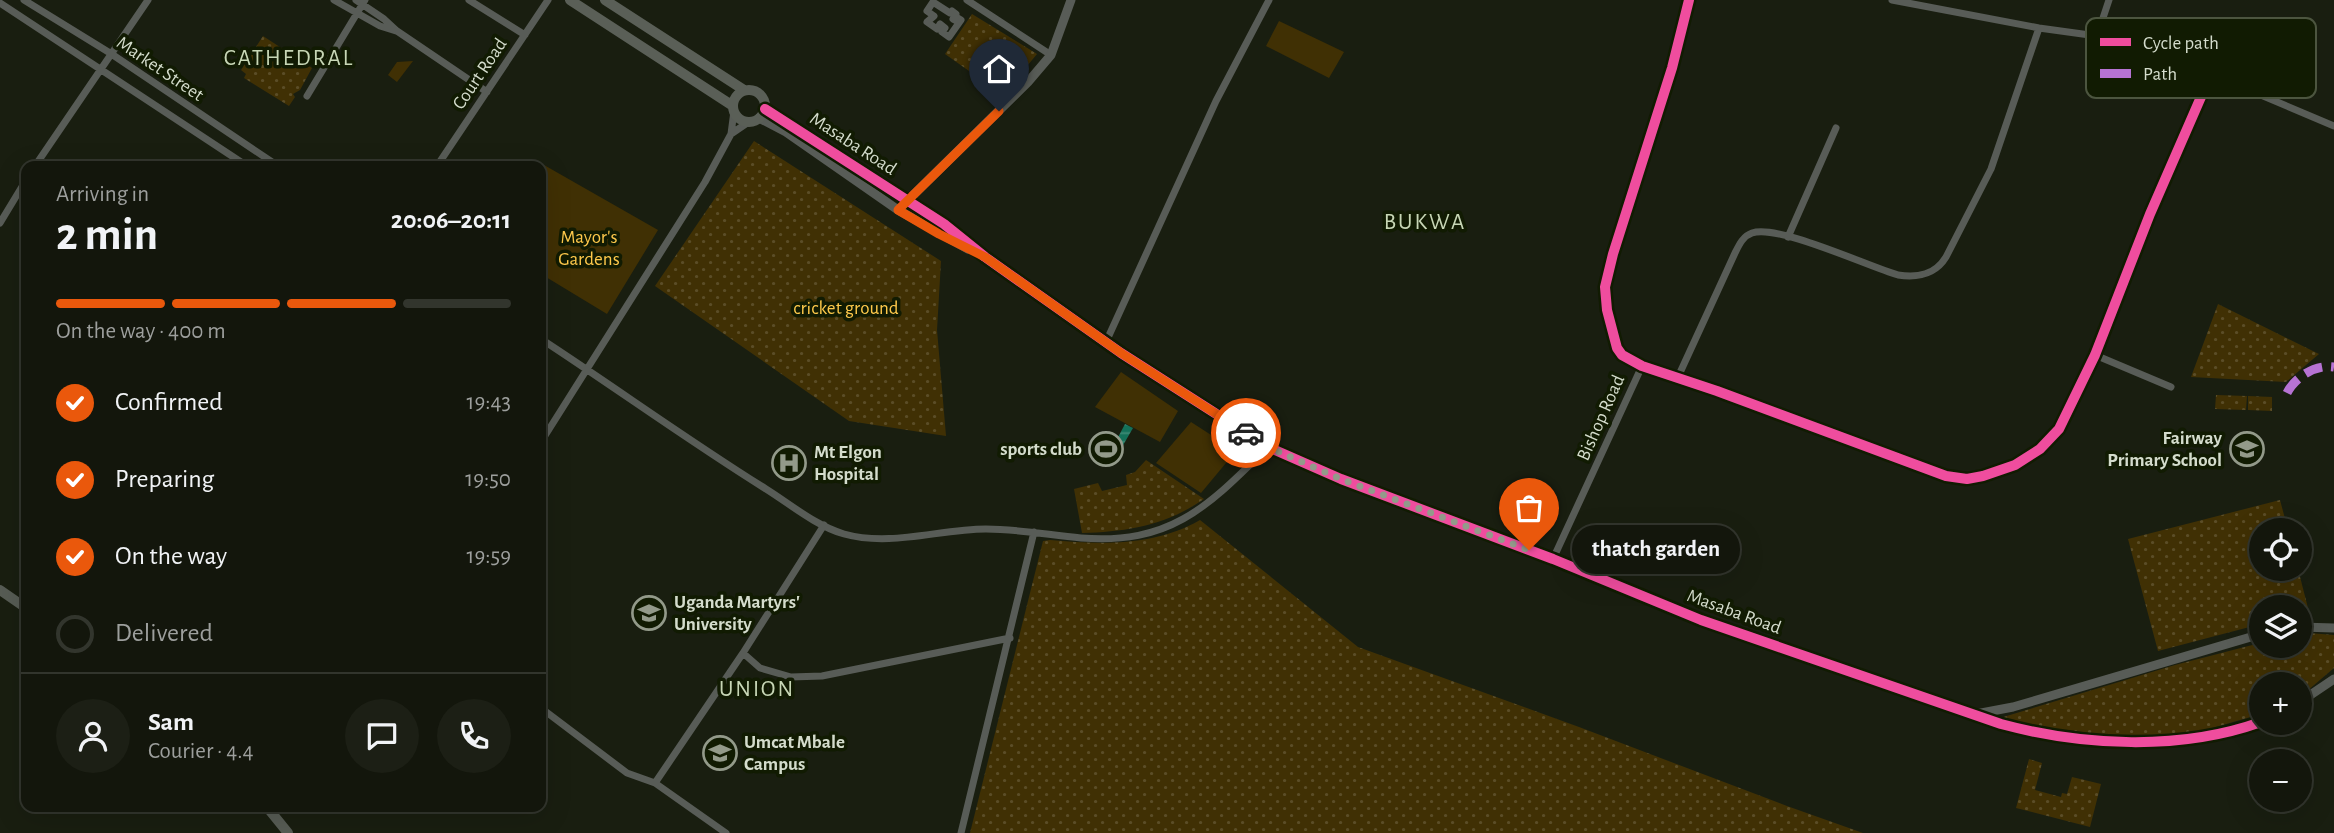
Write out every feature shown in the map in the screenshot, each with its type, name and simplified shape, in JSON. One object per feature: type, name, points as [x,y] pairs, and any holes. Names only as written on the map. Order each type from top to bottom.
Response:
[{"type":"main road","points":[[570,0],[733,108],[743,120],[758,116],[764,101],[760,94],[744,90],[605,0]]},
{"type":"main road","points":[[733,108],[738,94],[744,90]]},
{"type":"main road","points":[[0,590],[21,605]]},
{"type":"main road","points":[[271,812],[288,833]]},
{"type":"street","name":"Market Street","points":[[24,0],[110,53],[271,161]]},
{"type":"street","points":[[39,161],[148,0]]},
{"type":"street","points":[[334,0],[380,26],[397,31]]},
{"type":"street","points":[[469,0],[525,36]]},
{"type":"street","name":"Court Road","points":[[440,161],[548,0]]},
{"type":"street","points":[[967,0],[1051,55]]},
{"type":"street","points":[[898,210],[1028,82],[1051,55],[1071,0]]},
{"type":"street","points":[[1106,342],[1216,101],[1269,0]]},
{"type":"street","points":[[1689,0],[1672,68],[1605,287],[1607,310],[1617,348],[1622,355],[1642,366],[1946,475],[1967,479],[2015,465],[2040,449],[2059,429],[2095,355],[2150,214],[2201,98]]},
{"type":"street","points":[[1892,0],[2086,34]]},
{"type":"street","points":[[2103,18],[2109,0]]},
{"type":"street","points":[[307,96],[361,2],[397,31],[487,92]]},
{"type":"street","points":[[933,2],[956,14],[953,19],[956,17],[961,20],[949,37],[942,32],[945,28],[940,24],[937,29],[927,22],[934,16],[927,11],[933,2]]},
{"type":"street","name":"Market Street","points":[[0,3],[240,161]]},
{"type":"street","points":[[1678,377],[1721,281],[1744,238],[1753,233],[1767,232],[1788,237],[1898,275],[1914,277],[1937,269],[1946,257],[1991,169],[2039,28]]},
{"type":"street","points":[[2268,98],[2334,126]]},
{"type":"street","points":[[546,434],[668,242],[731,134],[733,108]]},
{"type":"street","points":[[731,134],[758,116],[786,132],[898,210],[985,257]]},
{"type":"street","name":"Masaba Road","points":[[758,116],[907,200],[1106,342],[1268,447],[1341,479],[1553,559],[1701,620],[1877,680],[1949,708],[2041,735],[2180,741],[2233,732],[2249,726]]},
{"type":"street","points":[[1788,237],[1836,128]]},
{"type":"street","points":[[0,223],[21,188]]},
{"type":"street","points":[[546,342],[737,471],[824,525],[843,534],[877,539],[986,529],[1078,538],[1125,538],[1176,525],[1220,495],[1268,447]]},
{"type":"street","points":[[2095,355],[2171,387]]},
{"type":"street","name":"Bishop Road","points":[[1553,559],[1642,366]]},
{"type":"street","points":[[655,782],[743,653],[824,525]]},
{"type":"street","points":[[961,833],[1034,532]]},
{"type":"street","points":[[2312,627],[2334,628]]},
{"type":"street","points":[[743,653],[760,668],[791,677],[822,676],[1010,638]]},
{"type":"street","points":[[1974,715],[2013,707],[2249,638]]},
{"type":"street","points":[[2312,694],[2334,679]]},
{"type":"street","points":[[546,712],[626,774],[655,782],[726,833]]},
{"type":"green space","points":[[972,14],[1037,54],[1003,95],[945,54]]},
{"type":"green space","points":[[1279,21],[1344,52],[1329,78],[1266,46]]},
{"type":"green space","points":[[263,36],[312,68],[300,90],[293,94],[295,97],[289,106],[244,78],[246,74],[241,70]]},
{"type":"green space","points":[[413,61],[397,82],[388,75],[397,62]]},
{"type":"green space","name":"cricket ground","points":[[754,141],[941,261],[937,330],[946,436],[849,421],[655,286]]},
{"type":"green space","name":"Mayor's Gardens","points":[[546,166],[658,230],[607,314],[546,277]]},
{"type":"green space","points":[[2218,304],[2319,354],[2286,382],[2191,377]]},
{"type":"green space","points":[[1121,372],[1178,411],[1160,442],[1095,407]]},
{"type":"green space","points":[[2216,395],[2247,396],[2246,410],[2215,409]]},
{"type":"green space","points":[[2248,396],[2272,397],[2272,411],[2248,410]]},
{"type":"green space","points":[[1191,422],[1236,451],[1201,493],[1156,463]]},
{"type":"green space","points":[[1146,460],[1204,499],[1161,521],[1130,529],[1082,533],[1074,489],[1098,483],[1102,491],[1127,485],[1126,475],[1135,472]]},
{"type":"green space","points":[[2280,500],[2285,518],[2249,518],[2249,581],[2301,581],[2305,595],[2249,595],[2249,627],[2158,651],[2128,539]]},
{"type":"green space","points":[[1200,520],[1358,647],[1863,833],[970,833],[1043,541],[1128,542],[1165,535]]},
{"type":"green space","points":[[2312,633],[2334,635],[2334,668],[2312,687],[2312,672],[2249,672],[2249,717],[2181,737],[2116,736],[2048,729],[2000,718],[2175,665],[2249,646],[2249,658],[2312,658]]},
{"type":"green space","points":[[2029,759],[2042,763],[2035,790],[2061,797],[2062,793],[2067,794],[2072,777],[2101,784],[2090,827],[2016,808]]},
{"type":"shaded area","points":[[1125,424],[1133,428],[1122,447],[1115,443]]},
{"type":"marked path","points":[[2287,393],[2295,382],[2307,373],[2334,367]]},
{"type":"cycle path","points":[[1689,0],[1672,68],[1605,287],[1607,310],[1617,348],[1622,355],[1642,366],[1946,476],[1967,479],[2015,465],[2040,449],[2059,429],[2095,355],[2150,214],[2201,98]]},
{"type":"cycle path","points":[[765,109],[944,224],[985,257],[1121,353],[1268,447],[1341,479],[1553,559],[1701,620],[2001,724],[2065,737],[2131,742],[2198,738],[2249,725]]},
{"type":"way so far","points":[[1246,433],[1268,447],[1341,479],[1529,550]]},
{"type":"place","name":"sports club","points":[[1106,449]]},
{"type":"place","name":"Fairway Primary School","points":[[2247,449]]},
{"type":"place","name":"Mt Elgon Hospital","points":[[789,463]]},
{"type":"place","name":"thatch garden","points":[[1529,550]]},
{"type":"place","name":"Uganda Martyrs' University","points":[[649,613]]},
{"type":"place","name":"Umcat Mbale Campus","points":[[720,753]]},
{"type":"district","name":"CATHEDRAL","points":[[289,58]]},
{"type":"district","name":"BUKWA","points":[[1425,222]]},
{"type":"district","name":"UNION","points":[[757,689]]},
{"type":"route","points":[[999,111],[898,210],[985,257],[1121,353],[1246,433]]}]
